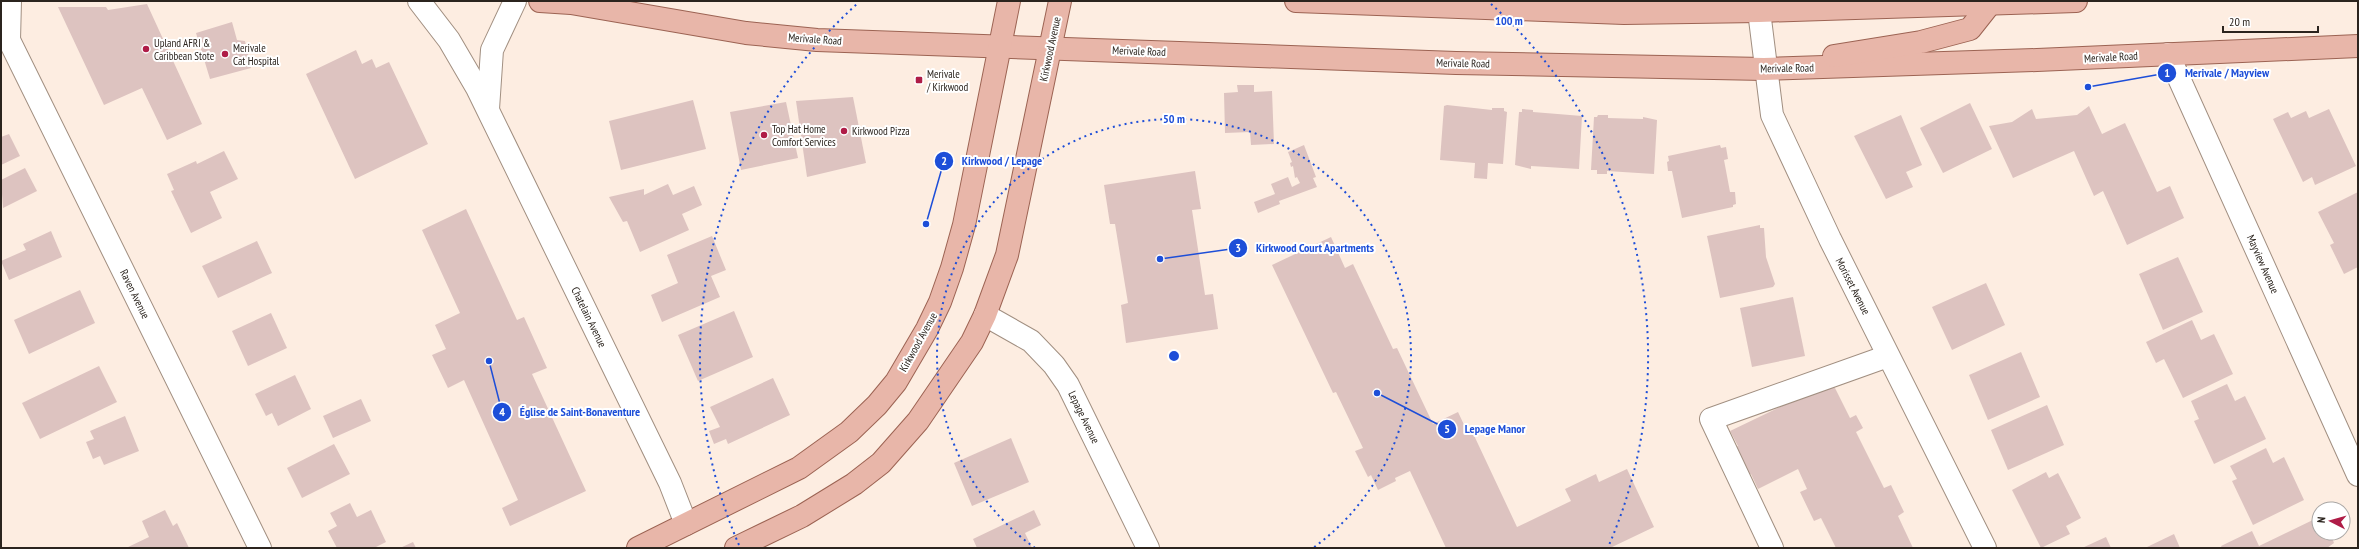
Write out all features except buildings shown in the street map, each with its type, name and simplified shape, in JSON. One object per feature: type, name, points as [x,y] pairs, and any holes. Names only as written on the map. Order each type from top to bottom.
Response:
[{"type":"main road","name":"Merivale Road","points":[[540,1],[571,3],[746,33],[817,40],[1000,48],[1050,48],[1456,63],[1764,69],[2358,46]]},
{"type":"main road","name":"Merivale Road","points":[[571,3],[601,1]]},
{"type":"main road","name":"Kirkwood Avenue","points":[[638,548],[799,468],[849,432],[877,405],[896,382],[927,329],[940,302],[952,268],[964,225],[1009,1]]},
{"type":"main road","name":"Kirkwood Avenue","points":[[736,548],[802,516],[854,484],[882,463],[931,403],[972,342],[985,315],[1007,255],[1060,1]]},
{"type":"main road","points":[[1296,1],[1461,3],[1624,13],[1759,11],[2076,1]]},
{"type":"main road","points":[[1764,69],[1860,51],[1921,42],[1970,29],[1989,3]]},
{"type":"street","name":"Raven Avenue","points":[[10,1],[5,34],[260,548]]},
{"type":"street","name":"Chatelain Avenue","points":[[419,1],[449,40],[477,88],[670,483],[686,524]]},
{"type":"street","name":"Chatelain Avenue","points":[[488,113],[492,50],[515,1]]},
{"type":"street","name":"Morisset Avenue","points":[[1759,11],[1764,69],[1772,115],[1830,239],[1984,548]]},
{"type":"street","name":"Mayview Avenue","points":[[2168,54],[2358,475]]},
{"type":"street","name":"Lepage Avenue","points":[[985,315],[1031,341],[1058,370],[1080,407],[1148,548]]},
{"type":"street","points":[[1772,548],[1711,418],[1888,356]]},
{"type":"place","name":"Upland AFRI & Caribbean Stote","points":[[146,49]]},
{"type":"place","name":"Merivale Cat Hospital","points":[[225,54]]},
{"type":"place","name":"Merivale / Kirkwood","points":[[919,80]]},
{"type":"place","name":"Merivale / Mayview","points":[[2088,87]]},
{"type":"place","name":"Kirkwood Pizza","points":[[844,131]]},
{"type":"place","name":"Top Hat Home Comfort Services","points":[[764,135]]},
{"type":"place","name":"Kirkwood / Lepage","points":[[926,224]]},
{"type":"place","name":"Kirkwood Court Apartments","points":[[1160,259]]},
{"type":"place","name":"Église de Saint-Bonaventure","points":[[489,361]]},
{"type":"place","name":"Lepage Manor","points":[[1377,393]]}]
